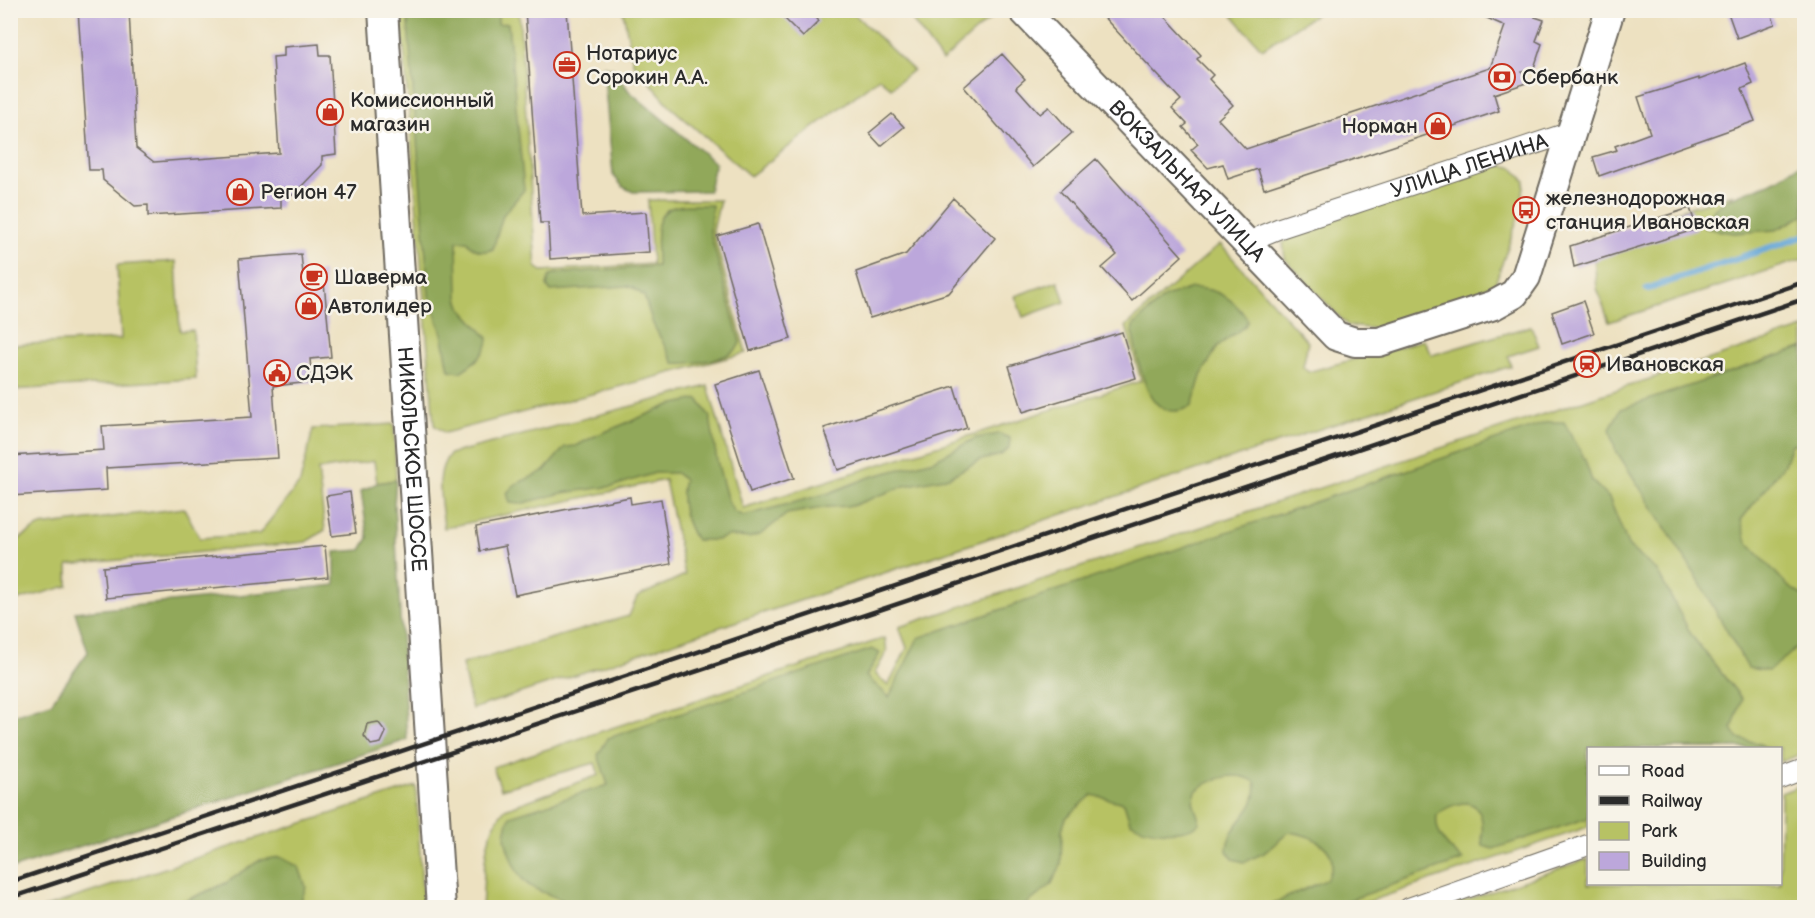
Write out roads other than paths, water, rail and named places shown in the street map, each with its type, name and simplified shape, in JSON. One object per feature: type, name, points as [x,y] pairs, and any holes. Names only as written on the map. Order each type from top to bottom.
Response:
[{"type":"street","name":"НИКОЛЬСКОЕ ШОССЕ","points":[[383,10],[441,908]]},
{"type":"street","name":"ВОКЗАЛЬНАЯ УЛИЦА","points":[[1023,10],[1336,336],[1355,342],[1379,342],[1494,305],[1514,294],[1526,277],[1571,132]]},
{"type":"street","name":"УЛИЦА ЛЕНИНА","points":[[1250,245],[1263,235],[1280,228],[1571,132],[1610,10]]},
{"type":"street","points":[[1782,777],[1804,769]]},
{"type":"street","points":[[1409,908],[1587,845]]},
{"type":"waterway","points":[[1647,289],[1804,236]]},
{"type":"railway","points":[[10,882],[1804,282]]},
{"type":"railway","points":[[10,898],[719,664],[1804,299]]},
{"type":"place","name":"Нотариус Сорокин А.А.","points":[[567,65]]},
{"type":"place","name":"Сбербанк","points":[[1502,77]]},
{"type":"place","name":"Комиссионный магазин","points":[[330,112]]},
{"type":"place","name":"Норман","points":[[1438,126]]},
{"type":"place","name":"Регион 47","points":[[240,192]]},
{"type":"place","name":"железнодорожная станция Ивановская","points":[[1526,210]]},
{"type":"place","name":"Шаверма","points":[[314,277]]},
{"type":"place","name":"Автолидер","points":[[309,306]]},
{"type":"place","name":"Ивановская","points":[[1587,364]]},
{"type":"place","name":"СДЭК","points":[[277,373]]}]
